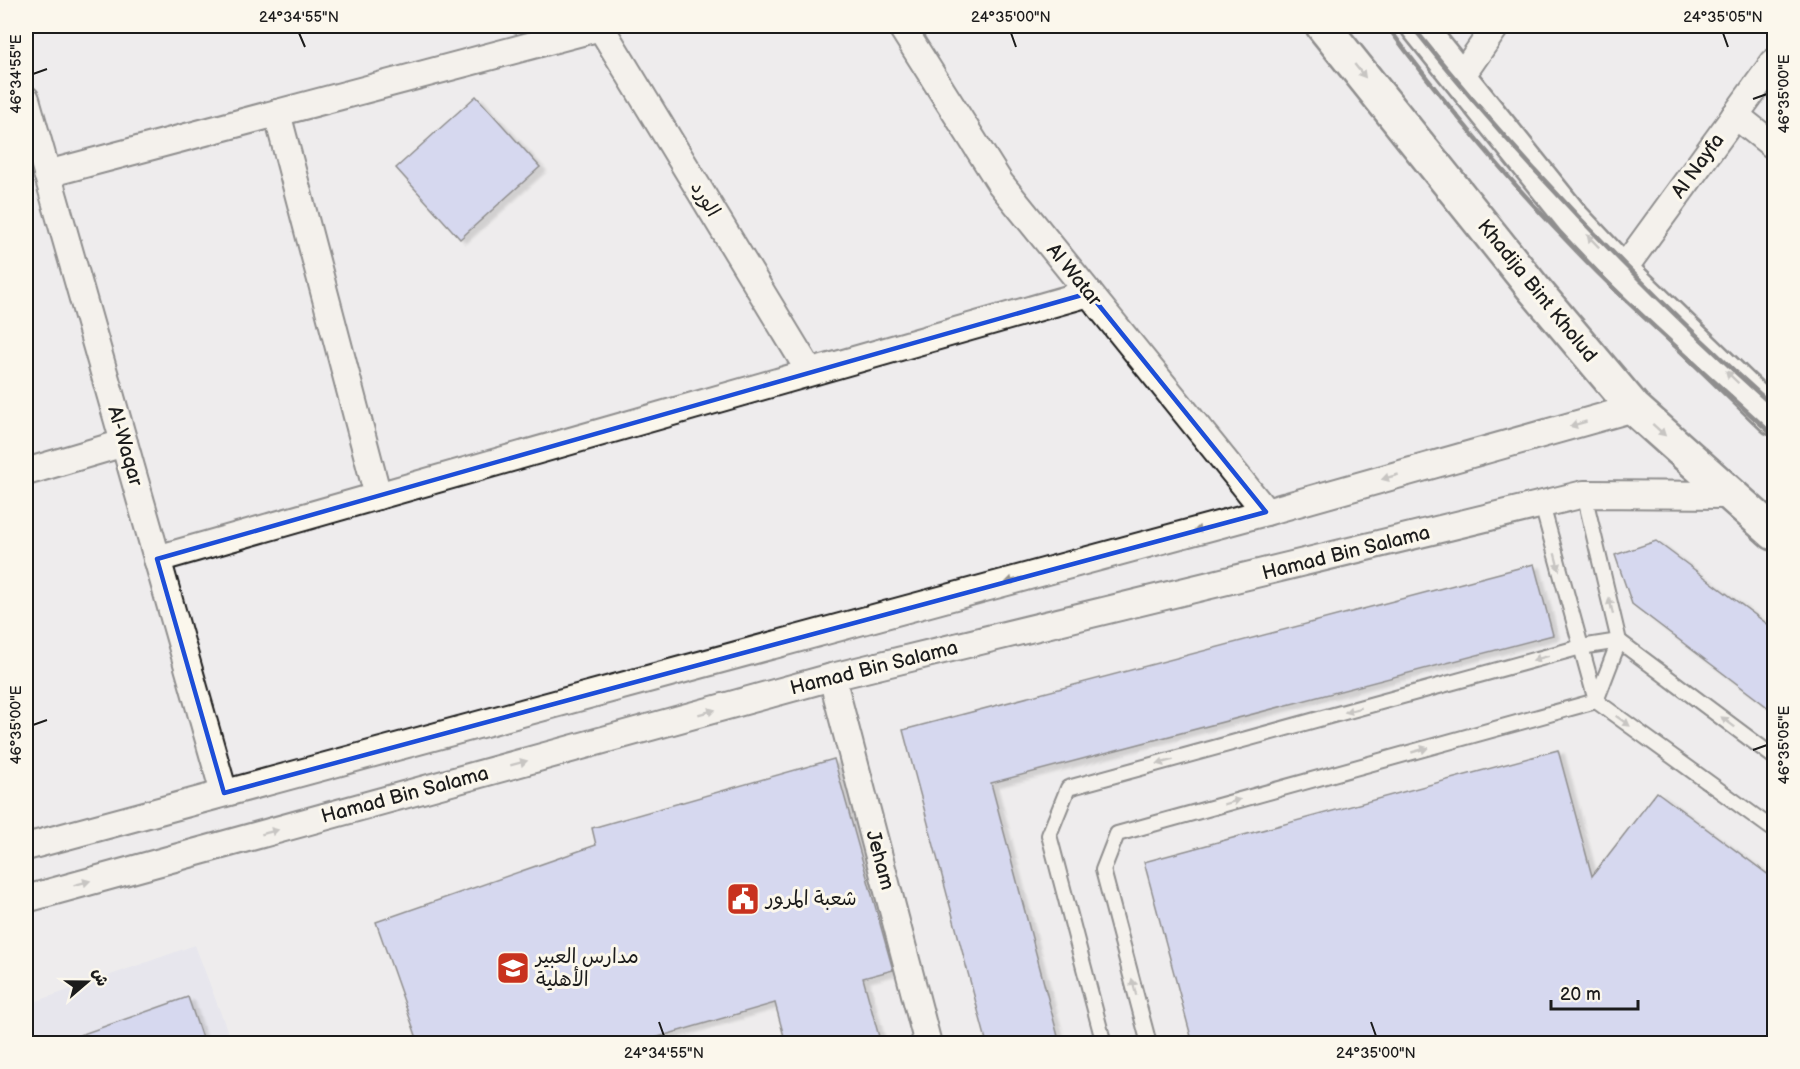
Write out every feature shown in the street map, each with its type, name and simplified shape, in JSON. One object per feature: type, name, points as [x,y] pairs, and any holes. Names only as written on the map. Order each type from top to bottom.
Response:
[{"type":"main road","name":"Khadija Bint Kholud","points":[[1323,26],[1534,289],[1634,408],[1774,533]]},
{"type":"main road","points":[[1418,26],[1573,219],[1622,271],[1774,418]]},
{"type":"street","points":[[47,174],[601,26]]},
{"type":"street","name":"الورد","points":[[601,26],[810,372]]},
{"type":"street","name":"Al Watar","points":[[901,26],[1000,183],[1266,512]]},
{"type":"street","points":[[1460,78],[1496,26]]},
{"type":"street","name":"Al Nayfa","points":[[1622,271],[1774,62]]},
{"type":"street","name":"Al-Waqar","points":[[26,99],[224,793]]},
{"type":"street","points":[[277,113],[378,496]]},
{"type":"street","points":[[1735,115],[1774,146]]},
{"type":"street","points":[[158,559],[1089,293]]},
{"type":"street","points":[[26,847],[1266,512],[1634,408]]},
{"type":"street","points":[[26,472],[124,443]]},
{"type":"street","name":"Hamad Bin Salama","points":[[26,899],[832,677],[1584,494],[1732,495]]},
{"type":"street","name":"Jeham","points":[[832,677],[928,1044]]},
{"type":"lane","points":[[1584,494],[1619,641],[1596,701]]},
{"type":"lane","points":[[1542,505],[1596,701],[1774,830]]},
{"type":"lane","points":[[1104,1044],[1049,836],[1068,788],[1581,647],[1619,641],[1774,757]]},
{"type":"lane","points":[[1149,1044],[1103,870],[1117,834],[1596,701]]},
{"type":"highlighted area","points":[[1089,293],[1266,512],[224,793],[157,559]]},
{"type":"shaded area","points":[[195,945],[232,1043],[26,1043],[26,1005]]},
{"type":"building","points":[[476,96],[540,167],[460,239],[396,168]]},
{"type":"building","points":[[1656,541],[1774,629],[1774,712],[1632,604],[1615,555]]},
{"type":"building","points":[[1534,564],[1553,635],[991,783],[1060,1044],[987,1044],[903,730]]},
{"type":"building","points":[[1558,750],[1592,876],[1657,792],[1774,879],[1774,1044],[1193,1044],[1144,862]]},
{"type":"building","points":[[834,759],[893,970],[863,978],[881,1044],[786,1044],[775,1003],[634,1044],[419,1044],[376,922],[596,845],[592,828]]},
{"type":"building","points":[[188,997],[204,1044],[66,1044],[66,1040]]},
{"type":"railway","points":[[1387,26],[1474,137],[1568,242],[1644,317],[1774,436]]},
{"type":"railway","points":[[1412,26],[1497,127],[1585,224],[1678,317],[1774,407]]},
{"type":"place","name":"شعبة المرور","points":[[743,899]]},
{"type":"place","name":"مدارس العبير الأهلية","points":[[513,968]]}]
